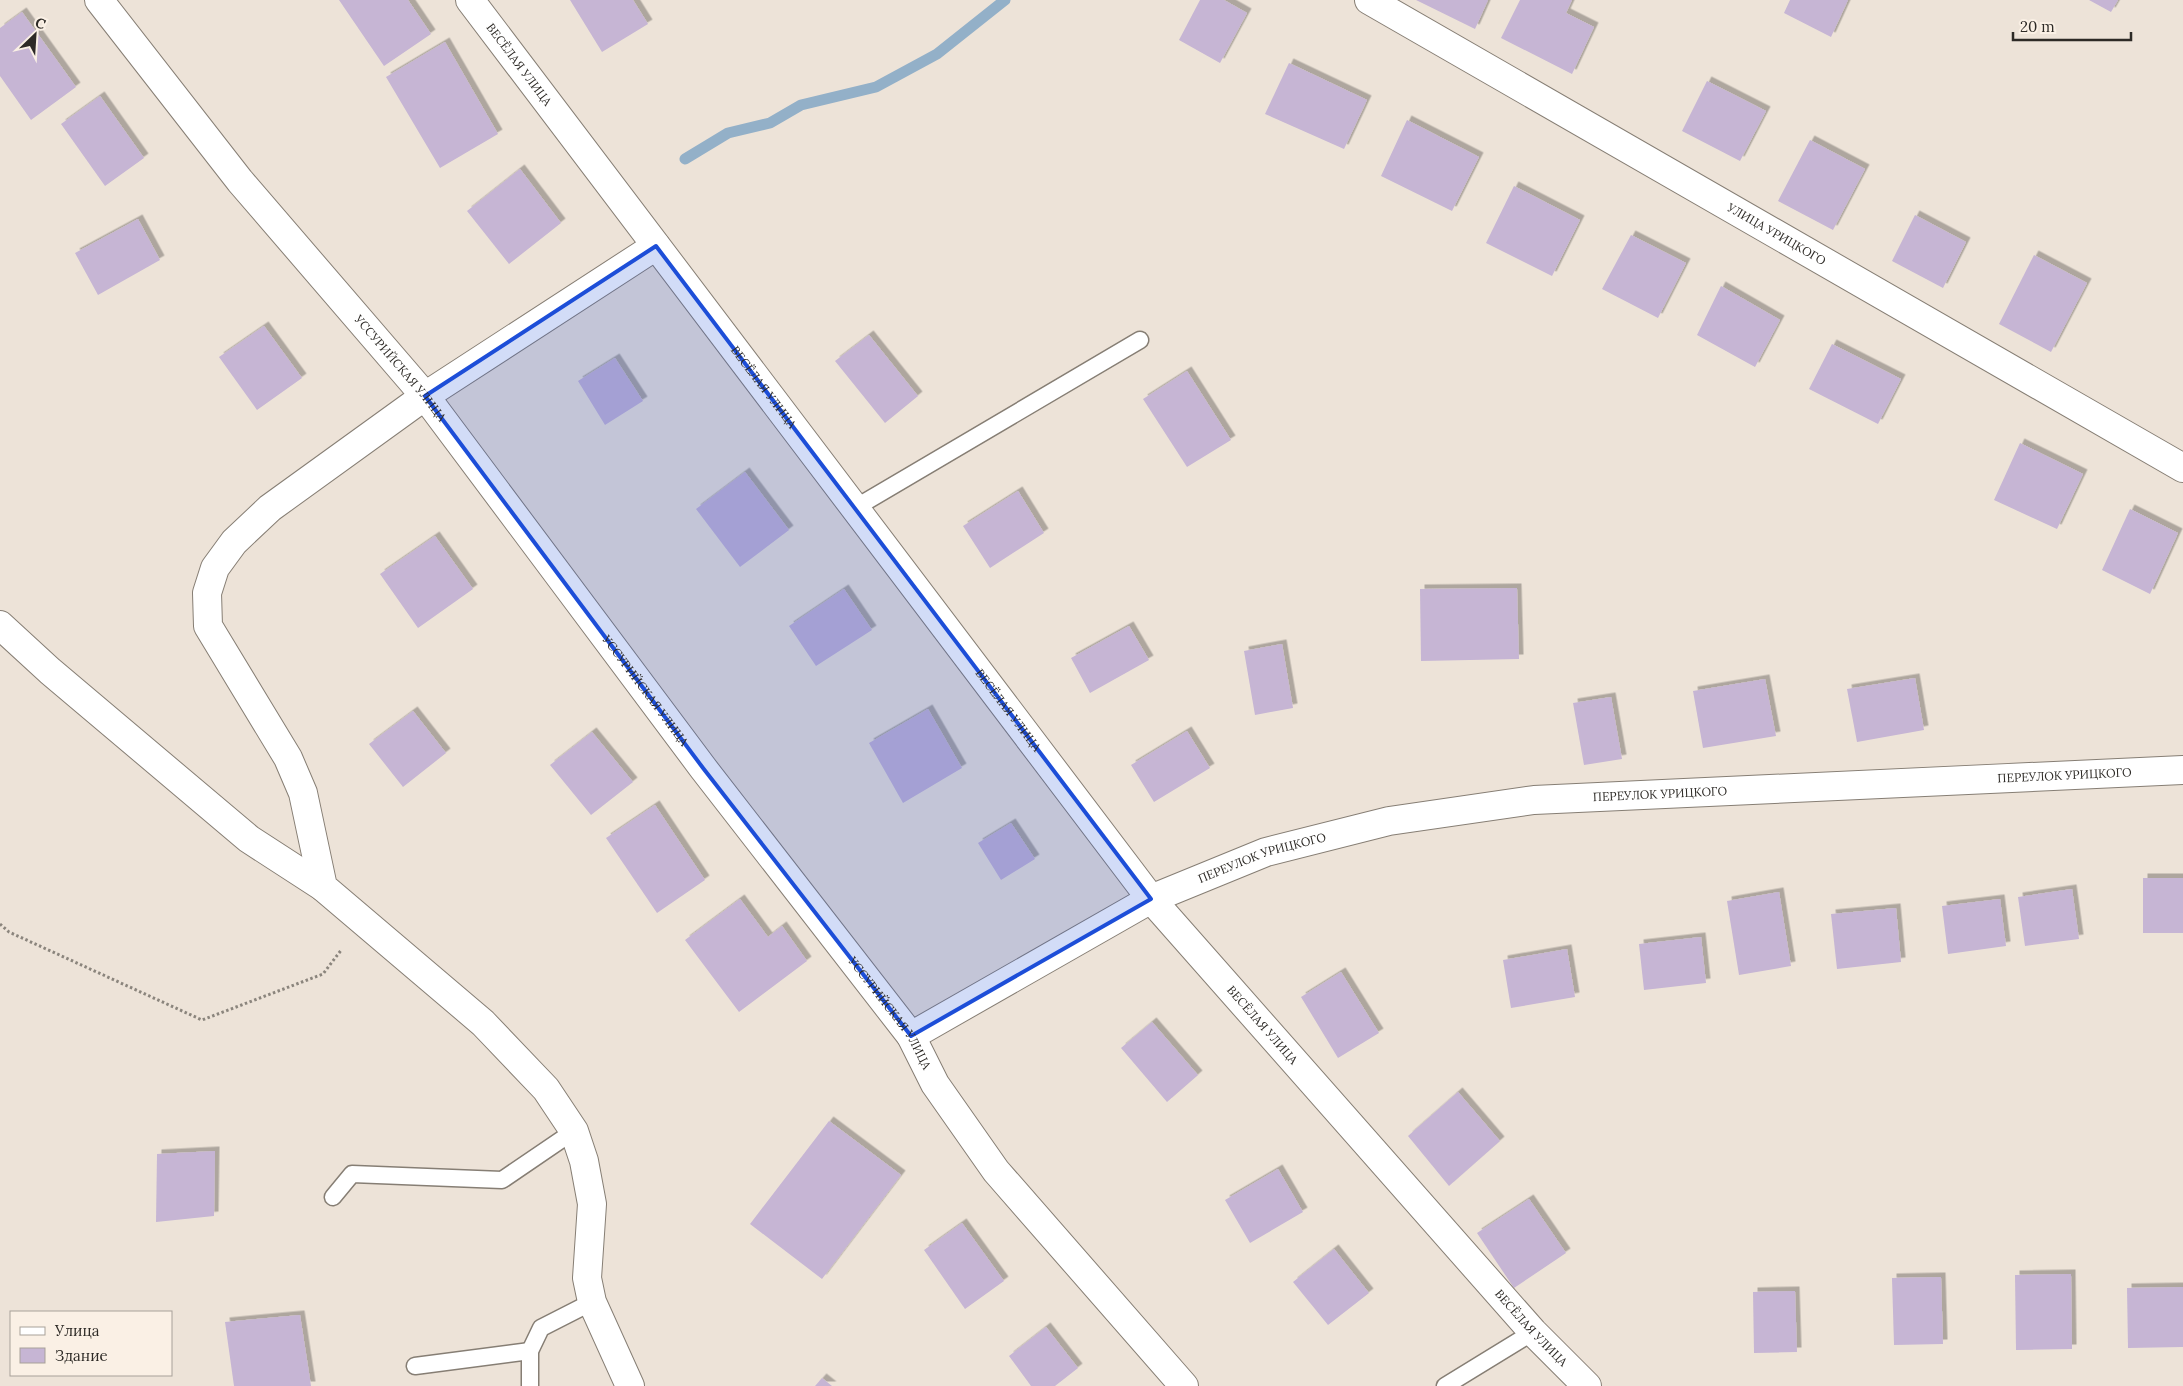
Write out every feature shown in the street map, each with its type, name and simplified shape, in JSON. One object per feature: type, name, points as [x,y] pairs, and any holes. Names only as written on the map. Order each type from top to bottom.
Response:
[{"type":"street","name":"УССУРИЙСКАЯ УЛИЦА","points":[[99,0],[240,181],[425,396],[703,768],[911,1036],[935,1084],[996,1171],[1184,1386]]},
{"type":"street","name":"ВЕСЁЛАЯ УЛИЦА","points":[[470,0],[1151,899],[1533,1332],[1587,1386]]},
{"type":"street","name":"УЛИЦА УРИЦКОГО","points":[[1369,0],[2183,468]]},
{"type":"street","points":[[323,887],[303,793],[288,758],[208,626],[207,593],[215,568],[234,542],[270,508],[425,396],[656,246]]},
{"type":"street","points":[[0,625],[50,671],[249,839],[323,887],[483,1023],[546,1089],[574,1131],[584,1161],[592,1204],[588,1278],[592,1302],[630,1386]]},
{"type":"street","name":"ПЕРЕУЛОК УРИЦКОГО","points":[[911,1036],[1151,899],[1266,852],[1389,821],[1534,800],[2183,770]]},
{"type":"lane","points":[[856,508],[1140,340]]},
{"type":"lane","points":[[333,1197],[352,1174],[502,1180],[574,1131]]},
{"type":"lane","points":[[530,1386],[530,1351],[541,1328],[592,1302]]},
{"type":"lane","points":[[1445,1386],[1533,1332]]},
{"type":"lane","points":[[415,1366],[530,1351]]},
{"type":"path","points":[[0,924],[9,932],[202,1020],[323,974],[363,921]]},
{"type":"highlighted area","points":[[656,246],[1151,899],[911,1036],[703,768],[425,396]]},
{"type":"building","points":[[339,0],[408,0],[431,34],[384,66]]},
{"type":"building","points":[[570,0],[633,0],[648,24],[602,52]]},
{"type":"building","points":[[1200,0],[1224,0],[1247,13],[1220,63],[1179,40]]},
{"type":"building","points":[[1416,0],[1488,0],[1475,29]]},
{"type":"building","points":[[1520,0],[1572,0],[1566,13],[1594,27],[1572,74],[1501,38]]},
{"type":"building","points":[[1790,0],[1848,0],[1831,37],[1784,13]]},
{"type":"building","points":[[2089,0],[2118,0],[2111,12]]},
{"type":"building","points":[[22,12],[76,87],[31,120],[0,76],[0,28]]},
{"type":"building","points":[[445,42],[498,134],[440,168],[386,77]]},
{"type":"building","points":[[1289,63],[1367,100],[1344,149],[1265,114]]},
{"type":"building","points":[[1707,81],[1766,111],[1740,161],[1682,131]]},
{"type":"building","points":[[100,96],[144,158],[105,186],[61,124]]},
{"type":"building","points":[[1407,120],[1479,157],[1452,211],[1381,176]]},
{"type":"building","points":[[1810,140],[1865,169],[1833,230],[1778,201]]},
{"type":"building","points":[[520,169],[561,223],[509,264],[467,211]]},
{"type":"building","points":[[1514,186],[1580,220],[1552,276],[1486,243]]},
{"type":"building","points":[[1915,215],[1966,242],[1943,288],[1892,261]]},
{"type":"building","points":[[138,219],[160,260],[98,295],[75,253]]},
{"type":"building","points":[[1631,235],[1686,263],[1658,318],[1602,289]]},
{"type":"building","points":[[2034,255],[2087,283],[2051,352],[1999,324]]},
{"type":"building","points":[[1721,286],[1780,320],[1755,367],[1697,335]]},
{"type":"building","points":[[264,326],[302,378],[257,410],[219,357]]},
{"type":"building","points":[[869,335],[918,396],[885,423],[835,361]]},
{"type":"building","points":[[1832,344],[1901,379],[1878,424],[1809,389]]},
{"type":"building","points":[[615,358],[643,401],[605,425],[578,381]]},
{"type":"building","points":[[1187,371],[1231,440],[1187,467],[1143,399]]},
{"type":"building","points":[[2020,443],[2083,474],[2057,529],[1994,500]]},
{"type":"building","points":[[745,472],[789,530],[740,567],[696,509]]},
{"type":"building","points":[[1018,491],[1044,533],[990,568],[963,526]]},
{"type":"building","points":[[2130,509],[2178,533],[2150,594],[2102,570]]},
{"type":"building","points":[[435,536],[473,589],[418,628],[380,574]]},
{"type":"building","points":[[1517,588],[1519,659],[1421,661],[1420,589]]},
{"type":"building","points":[[844,589],[872,630],[816,666],[789,626]]},
{"type":"building","points":[[1129,626],[1149,660],[1090,693],[1071,658]]},
{"type":"building","points":[[1282,644],[1293,708],[1255,715],[1244,651]]},
{"type":"building","points":[[1915,678],[1924,730],[1857,742],[1847,689]]},
{"type":"building","points":[[1765,679],[1776,736],[1703,748],[1693,691]]},
{"type":"building","points":[[1611,697],[1622,759],[1584,765],[1573,703]]},
{"type":"building","points":[[928,709],[962,768],[903,803],[869,743]]},
{"type":"building","points":[[413,711],[446,753],[403,787],[369,744]]},
{"type":"building","points":[[1187,731],[1210,768],[1154,802],[1131,765]]},
{"type":"building","points":[[592,732],[633,782],[591,815],[550,765]]},
{"type":"building","points":[[655,805],[705,880],[657,913],[606,838]]},
{"type":"building","points":[[1011,823],[1035,859],[1001,880],[978,843]]},
{"type":"building","points":[[2143,878],[2183,878],[2183,933],[2143,933]]},
{"type":"building","points":[[2072,889],[2079,939],[2025,946],[2018,897]]},
{"type":"building","points":[[1779,892],[1791,966],[1739,975],[1727,901]]},
{"type":"building","points":[[740,899],[768,937],[782,926],[807,961],[739,1012],[685,940]]},
{"type":"building","points":[[2000,899],[2006,946],[1948,954],[1942,906]]},
{"type":"building","points":[[1896,908],[1901,962],[1837,969],[1831,914]]},
{"type":"building","points":[[1701,937],[1706,983],[1644,990],[1639,944]]},
{"type":"building","points":[[1567,949],[1575,997],[1511,1008],[1503,960]]},
{"type":"building","points":[[1341,972],[1379,1033],[1338,1058],[1301,997]]},
{"type":"building","points":[[1152,1022],[1198,1075],[1167,1102],[1121,1048]]},
{"type":"building","points":[[1458,1092],[1500,1141],[1449,1186],[1408,1136]]},
{"type":"building","points":[[829,1121],[901,1175],[822,1279],[750,1224]]},
{"type":"building","points":[[215,1151],[214,1216],[156,1222],[157,1154]]},
{"type":"building","points":[[1278,1169],[1303,1212],[1250,1243],[1225,1200]]},
{"type":"building","points":[[1529,1199],[1566,1253],[1514,1288],[1477,1233]]},
{"type":"building","points":[[962,1223],[1004,1281],[965,1309],[924,1250]]},
{"type":"building","points":[[1334,1249],[1369,1293],[1328,1325],[1293,1282]]},
{"type":"building","points":[[2071,1274],[2072,1349],[2016,1350],[2015,1275]]},
{"type":"building","points":[[1941,1277],[1943,1344],[1894,1345],[1892,1278]]},
{"type":"building","points":[[2183,1287],[2183,1347],[2128,1348],[2127,1288]]},
{"type":"building","points":[[1795,1291],[1797,1352],[1754,1353],[1753,1292]]},
{"type":"building","points":[[300,1315],[311,1386],[234,1386],[225,1322]]},
{"type":"building","points":[[1046,1327],[1078,1368],[1055,1386],[1031,1386],[1009,1356]]},
{"type":"building","points":[[822,1378],[832,1386],[815,1386]]},
{"type":"waterway","points":[[685,159],[728,133],[770,123],[801,105],[876,87],[937,54],[1005,0]]}]
